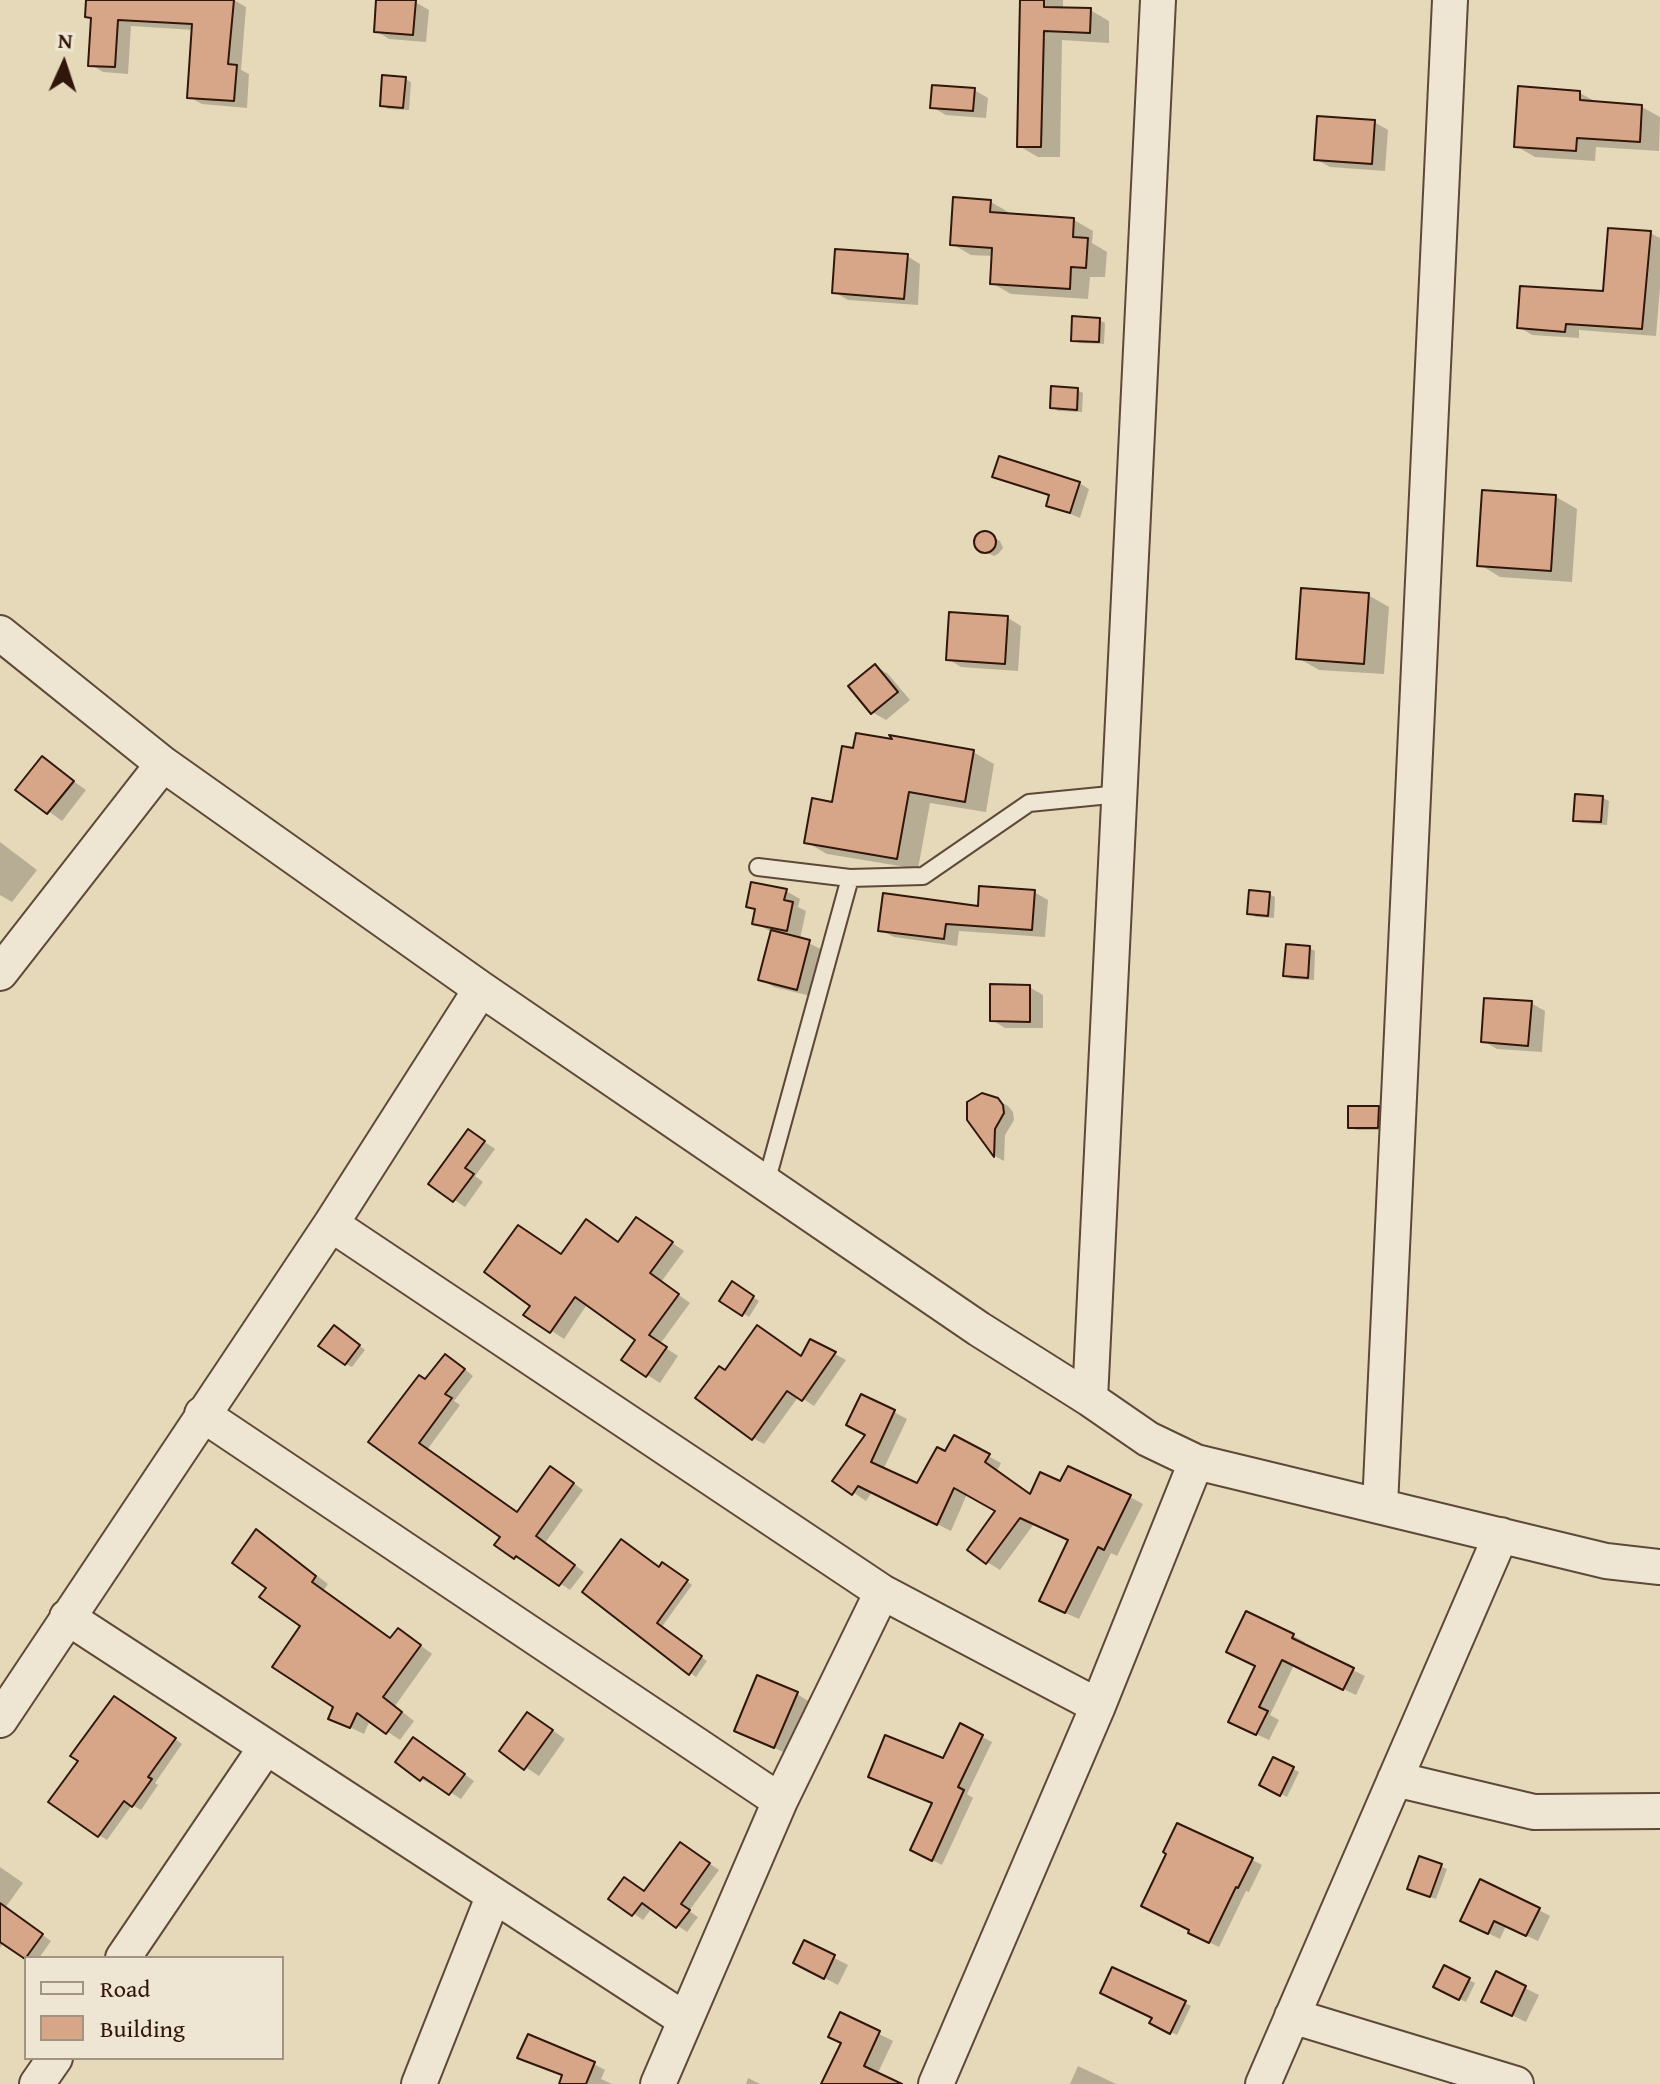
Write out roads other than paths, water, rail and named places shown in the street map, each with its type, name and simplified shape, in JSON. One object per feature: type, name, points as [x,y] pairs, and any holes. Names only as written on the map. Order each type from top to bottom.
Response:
[{"type":"street","points":[[1090,1399],[1158,0]]},
{"type":"street","points":[[1380,1506],[1450,0]]},
{"type":"street","points":[[0,633],[163,764],[481,989],[979,1329],[1148,1439],[1196,1462],[1606,1561],[1660,1567]]},
{"type":"street","points":[[4,961],[163,764]]},
{"type":"street","points":[[0,1720],[331,1224],[481,989]]},
{"type":"street","points":[[331,1224],[882,1592],[1098,1706]]},
{"type":"street","points":[[202,1414],[780,1801]]},
{"type":"street","points":[[936,2084],[1098,1706],[1196,1462]]},
{"type":"street","points":[[1263,2084],[1501,1535]]},
{"type":"street","points":[[658,2084],[780,1801],[882,1592]]},
{"type":"street","points":[[67,1617],[684,2019]]},
{"type":"street","points":[[124,1956],[266,1747]]},
{"type":"street","points":[[1395,1779],[1534,1812],[1660,1811]]},
{"type":"street","points":[[419,2084],[493,1897]]},
{"type":"street","points":[[1292,2016],[1516,2084]]},
{"type":"street","points":[[37,2084],[54,2060]]},
{"type":"lane","points":[[758,867],[850,878],[923,876],[1029,803],[1120,794]]},
{"type":"lane","points":[[766,1183],[850,878]]}]
